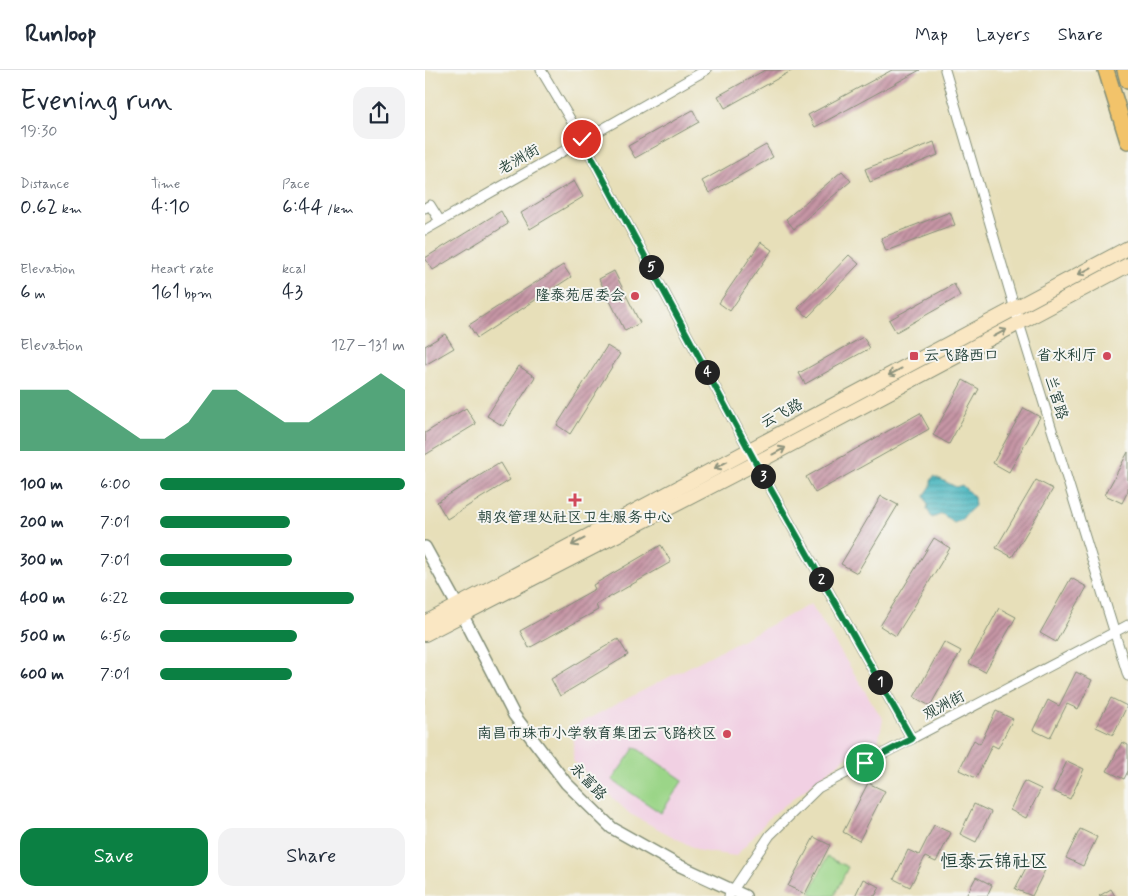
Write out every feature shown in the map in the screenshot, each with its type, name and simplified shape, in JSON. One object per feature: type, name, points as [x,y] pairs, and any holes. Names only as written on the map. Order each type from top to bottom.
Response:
[{"type":"main road","points":[[1106,70],[1128,141]]},
{"type":"main road","points":[[1125,70],[1128,80]]},
{"type":"main road","name":"云飞路","points":[[425,634],[460,610],[750,450],[1128,248]]},
{"type":"main road","name":"云飞路","points":[[425,623],[460,610],[756,463],[1128,265]]},
{"type":"street","points":[[541,70],[582,139],[756,463],[912,739]]},
{"type":"street","name":"老洲街","points":[[425,230],[706,70]]},
{"type":"street","name":"兰宫路","points":[[945,70],[1019,323],[1128,676]]},
{"type":"street","points":[[425,208],[431,205],[440,221]]},
{"type":"street","name":"永富路","points":[[425,547],[514,715],[565,783],[612,828],[731,893],[745,896]]},
{"type":"street","name":"观洲街","points":[[731,893],[770,835],[818,788],[1128,625]]},
{"type":"shaded area","name":"南昌市珠市小学教育集团云飞路校区","points":[[811,604],[883,720],[878,742],[848,756],[771,816],[736,856],[700,851],[630,814],[573,761],[574,726]]},
{"type":"green space","points":[[635,747],[683,780],[661,813],[612,780]]},
{"type":"green space","points":[[827,857],[848,867],[834,896],[817,896],[810,893]]},
{"type":"water","points":[[934,476],[956,487],[962,485],[974,497],[975,506],[963,519],[954,523],[942,514],[932,518],[927,509],[928,505],[924,496],[931,486],[931,480]]},
{"type":"building","points":[[765,70],[793,70],[725,108],[718,96]]},
{"type":"building","points":[[892,70],[920,70],[815,127],[808,115]]},
{"type":"building","points":[[693,110],[699,122],[635,158],[628,146]]},
{"type":"building","points":[[934,142],[938,155],[870,182],[865,169]]},
{"type":"building","points":[[766,145],[773,157],[709,193],[702,181]]},
{"type":"building","points":[[842,171],[851,181],[794,229],[786,219]]},
{"type":"building","points":[[574,181],[583,197],[530,229],[521,213]]},
{"type":"building","points":[[501,211],[508,224],[433,270],[425,258]]},
{"type":"building","points":[[950,212],[955,225],[886,251],[881,238]]},
{"type":"building","points":[[761,242],[772,250],[730,311],[719,303]]},
{"type":"building","points":[[849,255],[859,264],[808,317],[798,308]]},
{"type":"building","points":[[563,265],[571,277],[477,338],[469,325]]},
{"type":"building","points":[[614,271],[640,323],[625,331],[599,279]]},
{"type":"building","points":[[954,284],[960,296],[896,332],[889,320]]},
{"type":"building","points":[[445,334],[454,348],[425,365],[425,346]]},
{"type":"building","points":[[863,337],[870,348],[805,384],[799,373]]},
{"type":"building","points":[[607,346],[620,354],[570,434],[557,425]]},
{"type":"building","points":[[519,366],[535,377],[503,426],[487,416]]},
{"type":"building","points":[[963,380],[979,389],[949,444],[933,435]]},
{"type":"building","points":[[466,408],[476,424],[425,455],[425,433]]},
{"type":"building","points":[[1024,408],[1040,417],[1009,472],[993,463]]},
{"type":"building","points":[[920,413],[929,429],[815,493],[806,477]]},
{"type":"building","points":[[1128,452],[1128,491],[1122,503],[1105,495]]},
{"type":"building","points":[[500,463],[510,480],[447,519],[437,502]]},
{"type":"building","points":[[1036,480],[1053,489],[1012,557],[996,548]]},
{"type":"building","points":[[881,496],[898,505],[857,573],[841,564]]},
{"type":"building","points":[[934,538],[950,548],[896,636],[880,626]]},
{"type":"building","points":[[661,545],[671,562],[596,605],[598,610],[529,648],[520,631],[595,589],[593,585]]},
{"type":"building","points":[[1071,578],[1087,587],[1056,642],[1040,633]]},
{"type":"building","points":[[999,608],[1016,617],[985,672],[969,663]]},
{"type":"building","points":[[618,639],[628,655],[560,696],[551,679]]},
{"type":"building","points":[[944,642],[961,651],[930,706],[914,697]]},
{"type":"building","points":[[1076,672],[1092,680],[1078,709],[1067,704],[1050,738],[1033,730],[1048,700],[1059,706]]},
{"type":"building","points":[[1111,698],[1127,706],[1113,735],[1096,727]]},
{"type":"building","points":[[996,711],[1013,719],[998,748],[992,745],[976,778],[959,770],[974,740],[980,744]]},
{"type":"building","points":[[1122,742],[1128,745],[1128,771],[1124,779],[1107,771]]},
{"type":"building","points":[[1067,761],[1084,769],[1070,799],[1053,791]]},
{"type":"building","points":[[1024,781],[1041,789],[1026,818],[1010,810]]},
{"type":"building","points":[[868,783],[885,791],[859,841],[843,832]]},
{"type":"building","points":[[974,804],[991,812],[976,842],[960,834]]},
{"type":"building","points":[[934,825],[951,833],[936,862],[925,857],[910,887],[894,879],[908,850],[919,855]]},
{"type":"building","points":[[1080,829],[1097,837],[1083,866],[1066,858]]},
{"type":"building","points":[[814,837],[830,845],[805,894],[788,886]]},
{"type":"building","points":[[1030,860],[1046,868],[1032,896],[1015,889]]},
{"type":"building","points":[[976,877],[992,885],[987,896],[966,896]]},
{"type":"building","points":[[863,879],[880,887],[875,896],[855,896]]},
{"type":"building","points":[[1111,889],[1115,896],[1099,896]]},
{"type":"place","name":"隆泰苑居委会","points":[[635,296]]},
{"type":"place","name":"云飞路西口","points":[[914,356]]},
{"type":"place","name":"省水利厅","points":[[1107,356]]},
{"type":"place","name":"朝农管理处社区卫生服务中心","points":[[575,500]]},
{"type":"place","name":"南昌市珠市小学教育集团云飞路校区","points":[[727,734]]},
{"type":"district","name":"恒泰云锦社区","points":[[994,862]]},
{"type":"route","points":[[582,139],[756,463],[912,739],[865,763]]}]
